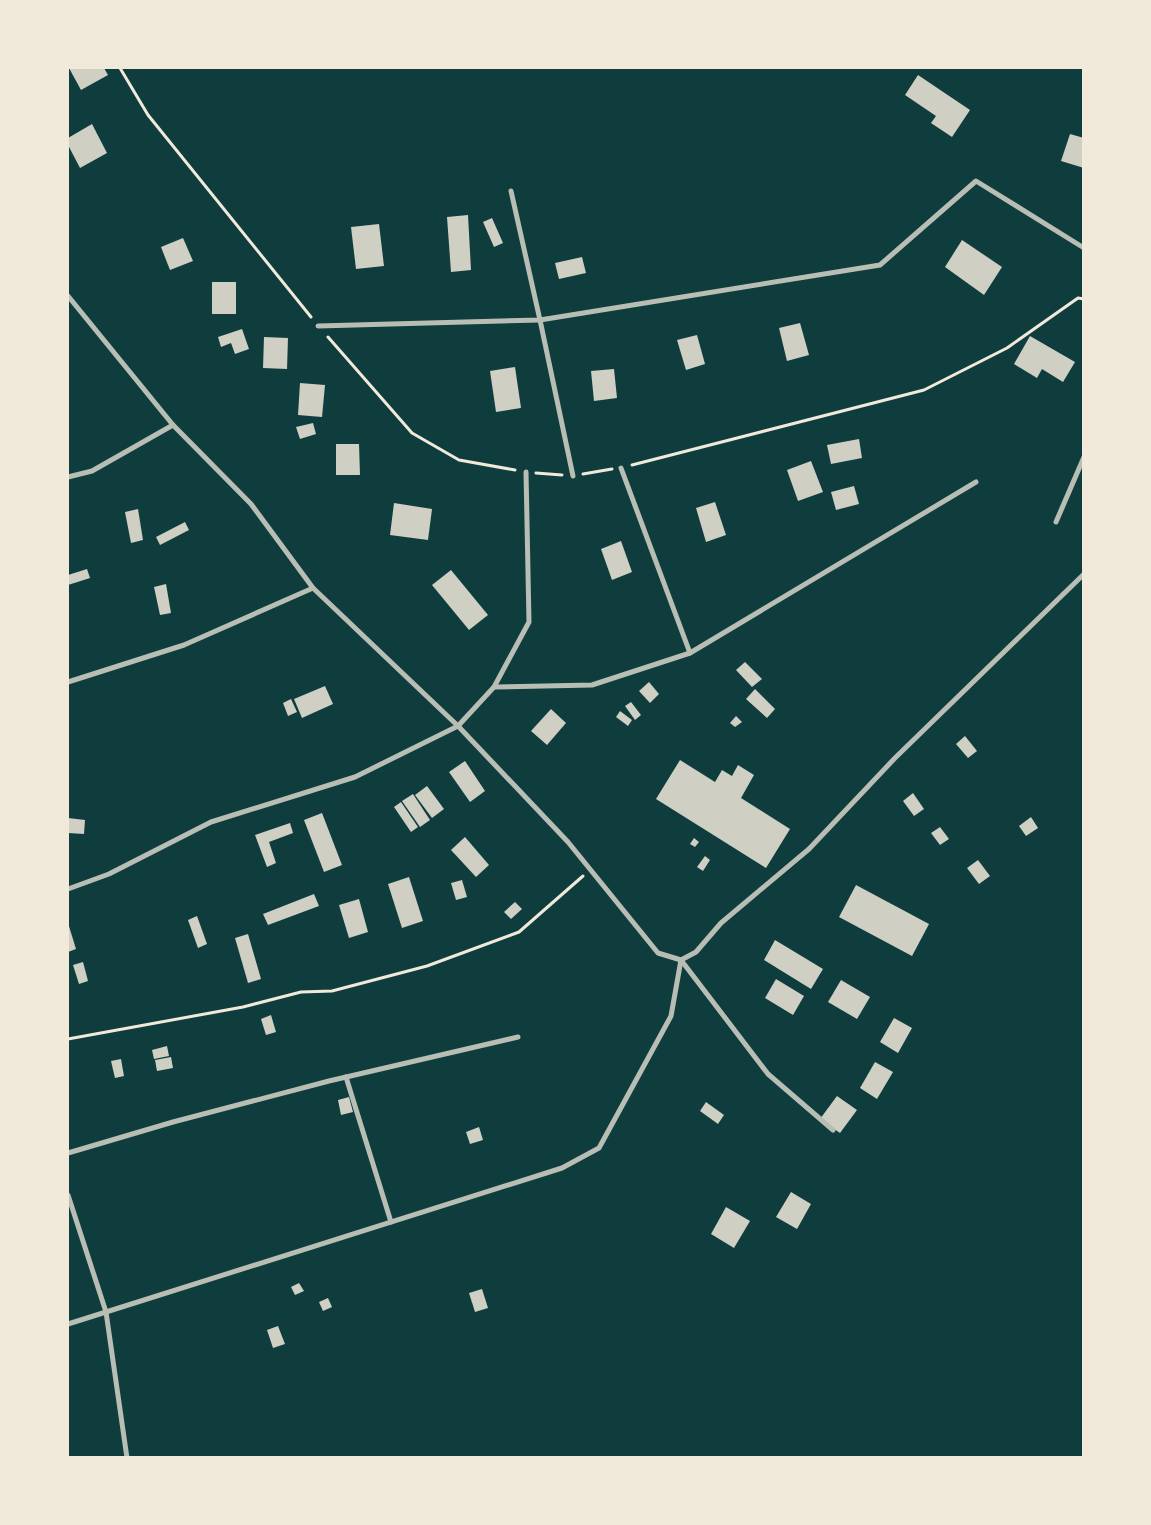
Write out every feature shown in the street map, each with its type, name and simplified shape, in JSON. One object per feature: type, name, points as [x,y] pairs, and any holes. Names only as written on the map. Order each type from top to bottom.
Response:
[{"type":"street","points":[[318,326],[540,320],[880,265],[976,181],[1084,248]]},
{"type":"street","points":[[511,191],[573,476]]},
{"type":"street","points":[[68,296],[173,425],[251,504],[312,588],[458,726],[568,842],[658,953],[681,960],[768,1074],[833,1130]]},
{"type":"street","points":[[68,477],[92,471],[173,425]]},
{"type":"street","points":[[1056,522],[1084,457]]},
{"type":"street","points":[[621,468],[690,653]]},
{"type":"street","points":[[68,889],[109,874],[211,822],[355,777],[458,726],[494,687],[529,622],[526,472]]},
{"type":"street","points":[[494,687],[592,685],[690,653],[976,482]]},
{"type":"street","points":[[681,960],[696,952],[721,923],[809,849],[895,758],[1084,574]]},
{"type":"street","points":[[68,682],[184,645],[312,588]]},
{"type":"street","points":[[68,1324],[562,1168],[599,1148],[671,1016],[681,960]]},
{"type":"street","points":[[68,1153],[173,1122],[346,1077],[518,1037]]},
{"type":"street","points":[[346,1077],[391,1222]]},
{"type":"street","points":[[68,1195],[106,1312],[128,1458]]},
{"type":"path","points":[[68,1039],[243,1007],[301,992],[332,991],[427,966],[519,932],[591,869]]},
{"type":"building","points":[[69,68],[104,68],[108,75],[81,90]]},
{"type":"building","points":[[918,75],[970,110],[952,137],[931,123],[936,116],[905,95]]},
{"type":"building","points":[[92,124],[107,153],[80,168],[68,145],[68,138]]},
{"type":"building","points":[[1070,134],[1084,138],[1084,168],[1061,161]]},
{"type":"building","points":[[468,215],[471,270],[451,272],[447,217]]},
{"type":"building","points":[[492,218],[503,243],[494,247],[483,222]]},
{"type":"building","points":[[379,224],[384,266],[356,269],[351,227]]},
{"type":"building","points":[[183,238],[193,261],[170,270],[161,247]]},
{"type":"building","points":[[962,240],[1002,267],[984,295],[945,267]]},
{"type":"building","points":[[582,257],[586,273],[559,279],[555,263]]},
{"type":"building","points":[[212,282],[236,282],[236,314],[212,314]]},
{"type":"building","points":[[800,323],[809,355],[787,361],[779,328]]},
{"type":"building","points":[[242,329],[249,349],[235,354],[231,343],[221,347],[218,337]]},
{"type":"building","points":[[697,335],[705,364],[686,370],[677,340]]},
{"type":"building","points":[[1030,336],[1075,362],[1063,382],[1042,369],[1037,378],[1014,364]]},
{"type":"building","points":[[264,337],[288,338],[287,369],[263,368]]},
{"type":"building","points":[[515,367],[521,408],[496,412],[490,371]]},
{"type":"building","points":[[614,369],[617,398],[594,401],[591,371]]},
{"type":"building","points":[[300,383],[325,385],[322,417],[298,415]]},
{"type":"building","points":[[313,423],[316,434],[300,439],[296,427]]},
{"type":"building","points":[[859,439],[862,458],[831,464],[827,445]]},
{"type":"building","points":[[336,444],[359,444],[360,475],[336,475]]},
{"type":"building","points":[[811,461],[823,492],[798,501],[787,470]]},
{"type":"building","points":[[854,486],[859,504],[836,510],[831,492]]},
{"type":"building","points":[[715,502],[726,535],[706,542],[696,508]]},
{"type":"building","points":[[394,503],[432,509],[428,540],[390,535]]},
{"type":"building","points":[[138,509],[143,540],[131,543],[125,512]]},
{"type":"building","points":[[185,522],[189,530],[160,545],[156,537]]},
{"type":"building","points":[[621,541],[632,572],[612,580],[601,549]]},
{"type":"building","points":[[87,569],[90,578],[68,585],[68,575]]},
{"type":"building","points":[[451,570],[488,615],[469,630],[432,585]]},
{"type":"building","points":[[166,584],[171,613],[160,615],[154,587]]},
{"type":"building","points":[[745,662],[762,679],[752,687],[736,670]]},
{"type":"building","points":[[649,682],[659,694],[650,703],[639,691]]},
{"type":"building","points":[[325,686],[333,704],[302,718],[294,699]]},
{"type":"building","points":[[755,689],[775,709],[767,718],[746,699]]},
{"type":"building","points":[[291,699],[297,712],[288,716],[283,703]]},
{"type":"building","points":[[631,702],[641,715],[635,720],[625,706]]},
{"type":"building","points":[[551,709],[566,723],[547,745],[531,731]]},
{"type":"building","points":[[620,711],[632,720],[628,726],[616,717]]},
{"type":"building","points":[[736,716],[742,722],[735,727],[730,723]]},
{"type":"building","points":[[965,736],[977,751],[968,758],[956,744]]},
{"type":"building","points":[[680,760],[715,782],[722,770],[732,776],[738,765],[754,775],[741,798],[790,829],[766,868],[656,799]]},
{"type":"building","points":[[465,761],[485,791],[470,802],[449,772]]},
{"type":"building","points":[[427,786],[444,809],[432,818],[415,795]]},
{"type":"building","points":[[913,793],[924,809],[914,816],[903,801]]},
{"type":"building","points":[[413,794],[430,820],[420,827],[402,801]]},
{"type":"building","points":[[401,802],[418,827],[411,832],[394,807]]},
{"type":"building","points":[[322,813],[342,865],[324,872],[304,820]]},
{"type":"building","points":[[1031,817],[1038,828],[1026,836],[1019,826]]},
{"type":"building","points":[[68,818],[85,820],[84,834],[68,833]]},
{"type":"building","points":[[290,823],[293,833],[269,842],[276,863],[267,867],[255,835]]},
{"type":"building","points":[[940,827],[949,839],[940,845],[931,833]]},
{"type":"building","points":[[465,837],[489,865],[476,877],[451,850]]},
{"type":"building","points":[[694,838],[699,842],[695,847],[690,844]]},
{"type":"building","points":[[705,856],[710,860],[703,871],[697,867]]},
{"type":"building","points":[[978,860],[990,876],[979,884],[967,868]]},
{"type":"building","points":[[409,877],[423,921],[402,928],[388,884]]},
{"type":"building","points":[[462,880],[467,897],[456,900],[451,883]]},
{"type":"building","points":[[856,885],[929,924],[912,956],[839,917]]},
{"type":"building","points":[[314,894],[319,906],[268,925],[263,914]]},
{"type":"building","points":[[359,899],[368,932],[349,938],[339,905]]},
{"type":"building","points":[[515,902],[522,909],[511,919],[504,912]]},
{"type":"building","points":[[197,916],[207,944],[198,948],[188,920]]},
{"type":"building","points":[[68,923],[76,949],[68,952]]},
{"type":"building","points":[[248,934],[261,979],[248,983],[235,938]]},
{"type":"building","points":[[775,940],[823,969],[811,989],[764,960]]},
{"type":"building","points":[[83,962],[88,981],[79,984],[73,965]]},
{"type":"building","points":[[776,979],[804,996],[793,1015],[765,998]]},
{"type":"building","points":[[841,980],[870,997],[857,1019],[828,1002]]},
{"type":"building","points":[[271,1015],[276,1032],[266,1035],[261,1019]]},
{"type":"building","points":[[894,1018],[912,1028],[898,1053],[880,1042]]},
{"type":"building","points":[[167,1046],[169,1056],[154,1059],[152,1050]]},
{"type":"building","points":[[171,1057],[173,1068],[157,1071],[155,1060]]},
{"type":"building","points":[[121,1059],[124,1076],[115,1078],[111,1061]]},
{"type":"building","points":[[875,1062],[893,1072],[877,1099],[860,1088]]},
{"type":"building","points":[[837,1096],[857,1110],[840,1133],[820,1119]]},
{"type":"building","points":[[349,1097],[353,1112],[341,1115],[338,1100]]},
{"type":"building","points":[[706,1102],[724,1115],[718,1124],[700,1111]]},
{"type":"building","points":[[479,1127],[483,1140],[470,1144],[466,1132]]},
{"type":"building","points":[[791,1192],[811,1204],[797,1229],[776,1217]]},
{"type":"building","points":[[726,1207],[750,1221],[734,1248],[711,1234]]},
{"type":"building","points":[[299,1283],[304,1291],[295,1295],[291,1287]]},
{"type":"building","points":[[482,1289],[488,1308],[475,1312],[469,1293]]},
{"type":"building","points":[[328,1298],[332,1307],[323,1311],[319,1302]]},
{"type":"building","points":[[278,1326],[285,1344],[273,1348],[267,1330]]}]
